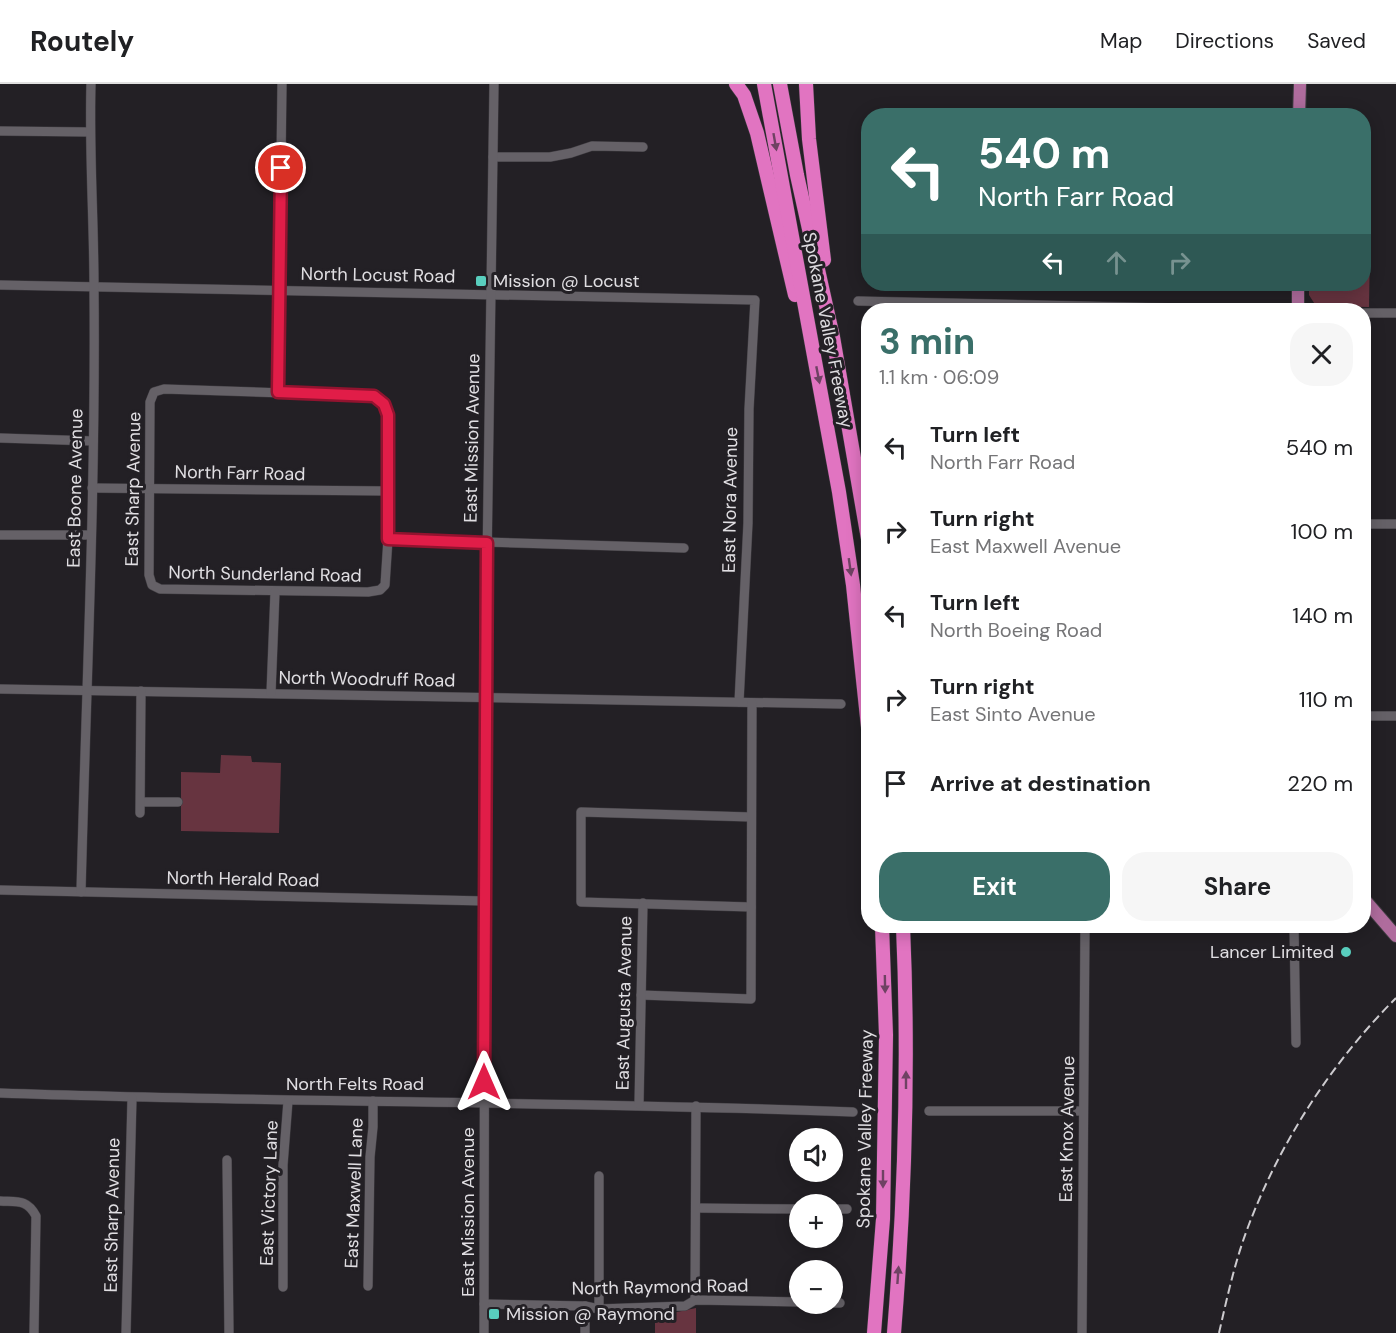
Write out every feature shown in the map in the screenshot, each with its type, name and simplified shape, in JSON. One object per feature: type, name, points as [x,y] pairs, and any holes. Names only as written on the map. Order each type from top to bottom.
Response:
[{"type":"highway","points":[[736,84],[744,95],[757,133],[790,279],[812,345]]},
{"type":"highway","name":"Spokane Valley Freeway","points":[[764,84],[846,538],[861,667]]},
{"type":"highway","name":"Spokane Valley Freeway","points":[[780,84],[797,175],[833,337],[861,499]]},
{"type":"highway","points":[[806,84],[809,139],[833,337]]},
{"type":"highway","name":"Spokane Valley Freeway","points":[[874,1333],[883,1219],[886,1035],[882,933]]},
{"type":"highway","name":"Spokane Valley Freeway","points":[[894,1333],[901,1238],[906,1105],[903,933]]},
{"type":"main road","points":[[1299,108],[1300,84]]},
{"type":"main road","points":[[1371,907],[1396,936]]},
{"type":"street","name":"East Boone Avenue","points":[[81,892],[93,441],[94,288],[91,84]]},
{"type":"street","points":[[282,84],[278,392],[374,396],[384,404],[388,415],[388,539],[684,548]]},
{"type":"street","name":"East Mission Avenue","points":[[484,1333],[485,699],[494,84]]},
{"type":"street","points":[[0,130],[90,132]]},
{"type":"street","points":[[493,157],[550,158],[592,146],[643,147]]},
{"type":"street","name":"North Locust Road","points":[[0,285],[755,300]]},
{"type":"street","name":"East Nora Avenue","points":[[738,702],[748,523],[748,409],[755,300]]},
{"type":"street","points":[[858,301],[900,303]]},
{"type":"street","points":[[1371,313],[1396,313]]},
{"type":"street","name":"East Sharp Avenue","points":[[152,585],[149,577],[149,489],[150,402],[154,392],[164,389],[278,392]]},
{"type":"street","points":[[0,438],[93,441]]},
{"type":"street","name":"North Farr Road","points":[[92,488],[388,491]]},
{"type":"street","points":[[1371,524],[1396,524]]},
{"type":"street","points":[[0,534],[91,535]]},
{"type":"street","name":"North Sunderland Road","points":[[152,585],[160,589],[274,592],[380,590],[385,585],[388,539]]},
{"type":"street","points":[[271,693],[274,592]]},
{"type":"street","name":"North Woodruff Road","points":[[0,689],[841,704]]},
{"type":"street","points":[[140,813],[141,691]]},
{"type":"street","points":[[641,995],[751,999],[752,703]]},
{"type":"street","points":[[1371,716],[1396,716]]},
{"type":"street","points":[[141,801],[178,802]]},
{"type":"street","points":[[751,817],[580,812],[581,902],[751,907]]},
{"type":"street","name":"North Herald Road","points":[[0,890],[485,901]]},
{"type":"street","name":"East Augusta Avenue","points":[[639,1104],[643,903]]},
{"type":"street","name":"East Knox Avenue","points":[[1082,1333],[1085,933]]},
{"type":"street","points":[[1294,933],[1296,1043]]},
{"type":"street","name":"North Felts Road","points":[[0,1094],[288,1101],[639,1104],[853,1112]]},
{"type":"street","name":"East Sharp Avenue","points":[[126,1333],[132,1098]]},
{"type":"street","name":"East Victory Lane","points":[[283,1287],[283,1165],[288,1101]]},
{"type":"street","name":"East Maxwell Lane","points":[[368,1286],[373,1101]]},
{"type":"street","points":[[695,1300],[696,1106]]},
{"type":"street","points":[[929,1111],[1083,1112]]},
{"type":"street","points":[[227,1160],[229,1333]]},
{"type":"street","points":[[599,1176],[599,1308]]},
{"type":"street","points":[[0,1201],[26,1203],[36,1216],[34,1333]]},
{"type":"street","points":[[696,1208],[789,1209]]},
{"type":"street","points":[[843,1209],[848,1209]]},
{"type":"street","name":"North Raymond Road","points":[[484,1304],[599,1308],[685,1306],[695,1300],[789,1302]]},
{"type":"street","points":[[585,1306],[585,1333]]},
{"type":"shaded area","points":[[1309,291],[1369,291],[1369,303],[1314,303]]},
{"type":"shaded area","points":[[221,755],[251,756],[252,762],[281,763],[279,833],[181,831],[181,772],[220,773]]},
{"type":"shaded area","points":[[696,1308],[696,1333],[655,1333],[655,1312],[677,1312]]},
{"type":"railway","points":[[1219,1333],[1243,1240],[1276,1164],[1329,1076],[1396,998]]},
{"type":"place","name":"Mission @ Locust","points":[[481,281]]},
{"type":"place","name":"Lancer Limited","points":[[1346,952]]},
{"type":"place","name":"Mission @ Raymond","points":[[494,1314]]},
{"type":"route","points":[[281,168],[278,392],[374,396],[384,404],[388,415],[388,539],[487,543],[484,1082]]}]
